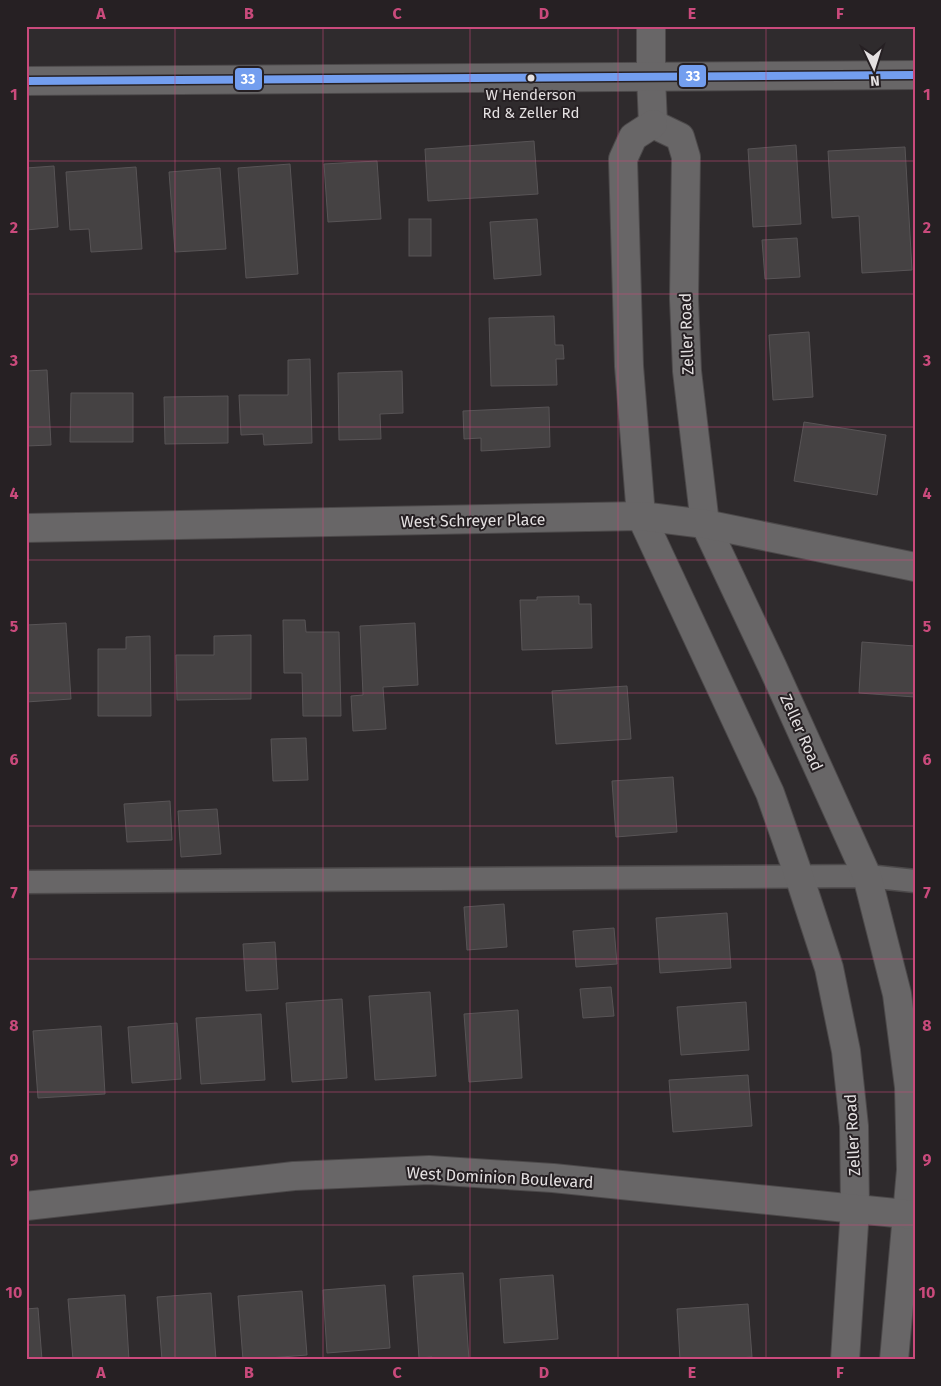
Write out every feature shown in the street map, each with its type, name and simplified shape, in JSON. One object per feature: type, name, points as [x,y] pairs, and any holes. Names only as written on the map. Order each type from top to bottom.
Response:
[{"type":"street","points":[[651,26],[653,124]]},
{"type":"street","points":[[26,81],[915,75]]},
{"type":"street","name":"Zeller Road","points":[[845,1360],[855,1209],[854,1126],[846,1051],[829,968],[770,794],[641,516],[628,366],[623,159],[632,137],[653,124],[680,137],[686,158],[684,299],[687,371],[705,524],[867,876],[897,994],[910,1087],[911,1215],[894,1360]]},
{"type":"street","name":"West Schreyer Place","points":[[26,528],[641,516],[705,524],[915,567]]},
{"type":"street","name":"West Dominion Boulevard","points":[[26,1206],[294,1176],[429,1170],[553,1178],[911,1215]]},
{"type":"lane","points":[[26,882],[799,876],[867,876],[915,881]]},
{"type":"building","points":[[534,141],[538,194],[428,201],[425,149]]},
{"type":"building","points":[[796,145],[801,224],[753,227],[748,149]]},
{"type":"building","points":[[905,147],[912,270],[862,273],[859,216],[832,218],[828,151]]},
{"type":"building","points":[[377,161],[381,219],[328,222],[324,164]]},
{"type":"building","points":[[290,164],[298,274],[246,278],[238,168]]},
{"type":"building","points":[[54,166],[58,227],[26,230],[26,168]]},
{"type":"building","points":[[136,167],[142,249],[91,252],[89,229],[70,230],[66,172]]},
{"type":"building","points":[[220,168],[226,249],[175,252],[169,172]]},
{"type":"building","points":[[409,219],[431,219],[431,256],[409,256]]},
{"type":"building","points":[[537,219],[541,275],[494,279],[490,222]]},
{"type":"building","points":[[797,238],[800,277],[765,279],[762,240]]},
{"type":"building","points":[[554,316],[555,345],[563,345],[564,359],[556,359],[557,385],[491,386],[489,318]]},
{"type":"building","points":[[809,332],[813,397],[773,400],[769,335]]},
{"type":"building","points":[[310,359],[312,443],[264,445],[263,434],[241,435],[239,395],[288,395],[288,360]]},
{"type":"building","points":[[47,370],[51,445],[26,446],[26,371]]},
{"type":"building","points":[[402,371],[403,413],[380,414],[381,439],[339,440],[338,373]]},
{"type":"building","points":[[71,393],[133,393],[133,442],[70,442]]},
{"type":"building","points":[[228,396],[228,443],[165,444],[164,397]]},
{"type":"building","points":[[549,407],[550,447],[481,451],[481,438],[464,439],[463,411]]},
{"type":"building","points":[[804,422],[886,435],[877,495],[794,481]]},
{"type":"building","points":[[579,596],[579,604],[591,604],[592,648],[522,650],[520,600],[537,600],[537,597]]},
{"type":"building","points":[[283,620],[305,620],[306,632],[339,632],[341,716],[303,716],[302,673],[284,673]]},
{"type":"building","points":[[66,623],[71,699],[26,702],[26,625]]},
{"type":"building","points":[[415,623],[418,685],[383,687],[386,729],[353,731],[351,696],[363,695],[360,626]]},
{"type":"building","points":[[251,635],[251,699],[177,700],[176,655],[214,655],[214,636]]},
{"type":"building","points":[[150,636],[151,716],[98,716],[98,649],[126,649],[126,637]]},
{"type":"building","points":[[862,642],[915,646],[915,697],[859,693]]},
{"type":"building","points":[[627,686],[631,739],[556,744],[552,691]]},
{"type":"building","points":[[306,738],[308,780],[273,781],[271,739]]},
{"type":"building","points":[[673,777],[677,832],[616,837],[612,781]]},
{"type":"building","points":[[170,801],[172,840],[127,842],[124,804]]},
{"type":"building","points":[[217,809],[221,854],[181,857],[178,811]]},
{"type":"building","points":[[504,904],[507,947],[467,950],[464,907]]},
{"type":"building","points":[[727,913],[731,968],[660,973],[656,918]]},
{"type":"building","points":[[614,928],[617,964],[576,967],[573,931]]},
{"type":"building","points":[[275,942],[278,989],[246,991],[243,944]]},
{"type":"building","points":[[611,987],[614,1016],[583,1018],[580,989]]},
{"type":"building","points":[[430,992],[436,1076],[375,1080],[369,996]]},
{"type":"building","points":[[342,999],[347,1078],[292,1082],[286,1003]]},
{"type":"building","points":[[746,1002],[749,1050],[681,1055],[677,1007]]},
{"type":"building","points":[[518,1010],[522,1078],[469,1082],[464,1014]]},
{"type":"building","points":[[261,1014],[265,1080],[201,1084],[196,1018]]},
{"type":"building","points":[[177,1023],[181,1079],[132,1083],[128,1027]]},
{"type":"building","points":[[101,1026],[105,1094],[38,1098],[33,1031]]},
{"type":"building","points":[[748,1075],[752,1126],[673,1132],[669,1080]]},
{"type":"building","points":[[463,1273],[469,1360],[432,1360],[432,1357],[419,1358],[413,1276]]},
{"type":"building","points":[[553,1275],[558,1339],[504,1343],[500,1279]]},
{"type":"building","points":[[385,1285],[390,1348],[327,1353],[323,1290]]},
{"type":"building","points":[[302,1291],[307,1355],[243,1360],[238,1296]]},
{"type":"building","points":[[211,1293],[216,1360],[162,1360],[157,1297]]},
{"type":"building","points":[[125,1295],[129,1360],[73,1360],[68,1299]]},
{"type":"building","points":[[748,1304],[752,1357],[680,1360],[677,1309]]},
{"type":"building","points":[[38,1308],[42,1360],[26,1360],[26,1309]]},
{"type":"transit line","name":"33","points":[[26,81],[915,75]]},
{"type":"place","name":"W Henderson Rd & Zeller Rd","points":[[531,78]]}]
